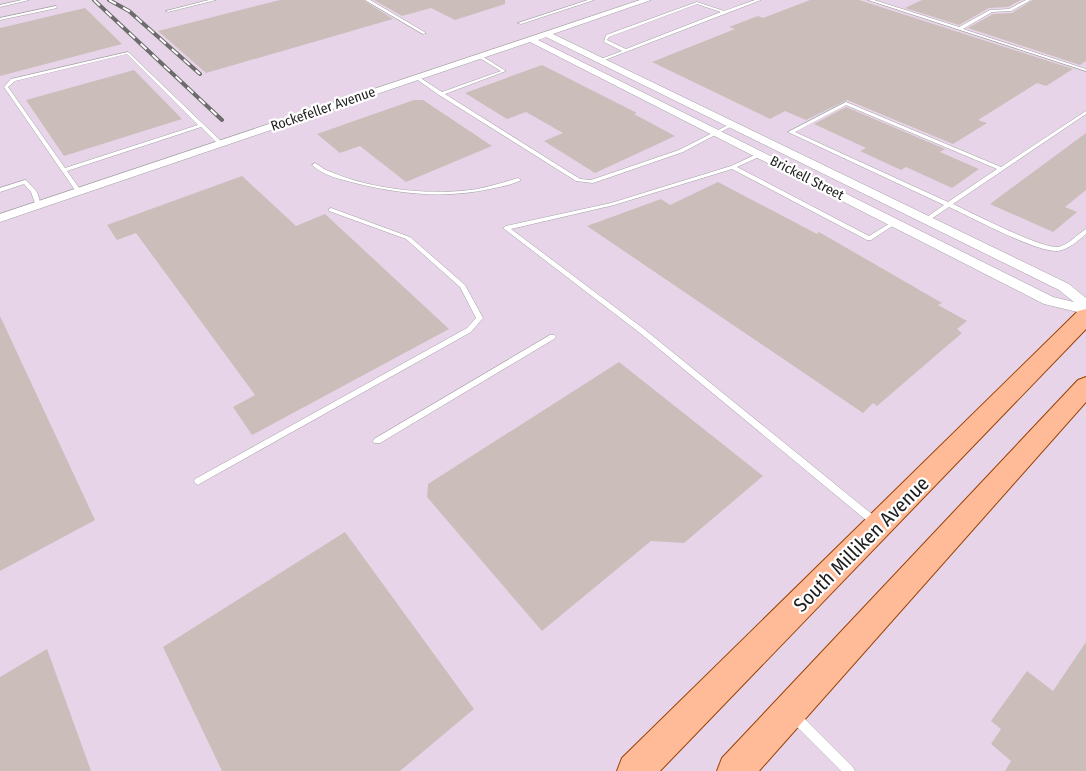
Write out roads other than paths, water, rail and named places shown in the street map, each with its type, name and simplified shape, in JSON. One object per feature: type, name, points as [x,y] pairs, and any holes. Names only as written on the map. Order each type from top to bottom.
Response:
[{"type":"main road","name":"South Milliken Avenue","points":[[635,771],[1086,316]]},
{"type":"main road","points":[[735,771],[1086,386]]},
{"type":"street","name":"Rockefeller Avenue","points":[[0,218],[646,0]]},
{"type":"street","name":"Brickell Street","points":[[546,34],[1064,287],[1086,307]]},
{"type":"street","name":"Brickell Street","points":[[530,39],[1049,301],[1086,307]]},
{"type":"lane","points":[[0,6],[27,0]]},
{"type":"lane","points":[[168,11],[214,0]]},
{"type":"lane","points":[[367,0],[424,33]]},
{"type":"lane","points":[[520,23],[592,0]]},
{"type":"lane","points":[[689,0],[724,12]]},
{"type":"lane","points":[[626,51],[605,41],[608,36],[706,0]]},
{"type":"lane","points":[[600,60],[759,0]]},
{"type":"lane","points":[[870,0],[1086,70]]},
{"type":"lane","points":[[959,29],[991,12],[1010,10],[1029,0]]},
{"type":"lane","points":[[0,19],[56,7]]},
{"type":"lane","points":[[79,192],[6,87],[13,80],[128,53],[221,144]]},
{"type":"lane","points":[[441,94],[504,71],[480,56]]},
{"type":"lane","points":[[417,78],[578,180],[591,182],[681,151],[732,125]]},
{"type":"lane","points":[[1001,169],[846,103],[791,132],[1056,250],[1066,249],[1086,231]]},
{"type":"lane","points":[[926,219],[1086,112]]},
{"type":"lane","points":[[64,170],[202,125]]},
{"type":"lane","points":[[759,154],[733,167],[612,204],[506,228],[642,331],[879,525]]},
{"type":"lane","points":[[315,165],[332,174],[400,191],[447,193],[486,190],[518,180]]},
{"type":"lane","points":[[733,167],[869,239],[894,223]]},
{"type":"lane","points":[[0,190],[25,182],[34,192],[38,205]]},
{"type":"lane","points":[[198,481],[469,330],[480,318],[463,286],[408,238],[331,210]]},
{"type":"lane","points":[[377,441],[552,336]]},
{"type":"lane","points":[[789,712],[849,771]]},
{"type":"railway","points":[[94,0],[222,120]]},
{"type":"railway","points":[[109,0],[129,11],[200,74]]}]
